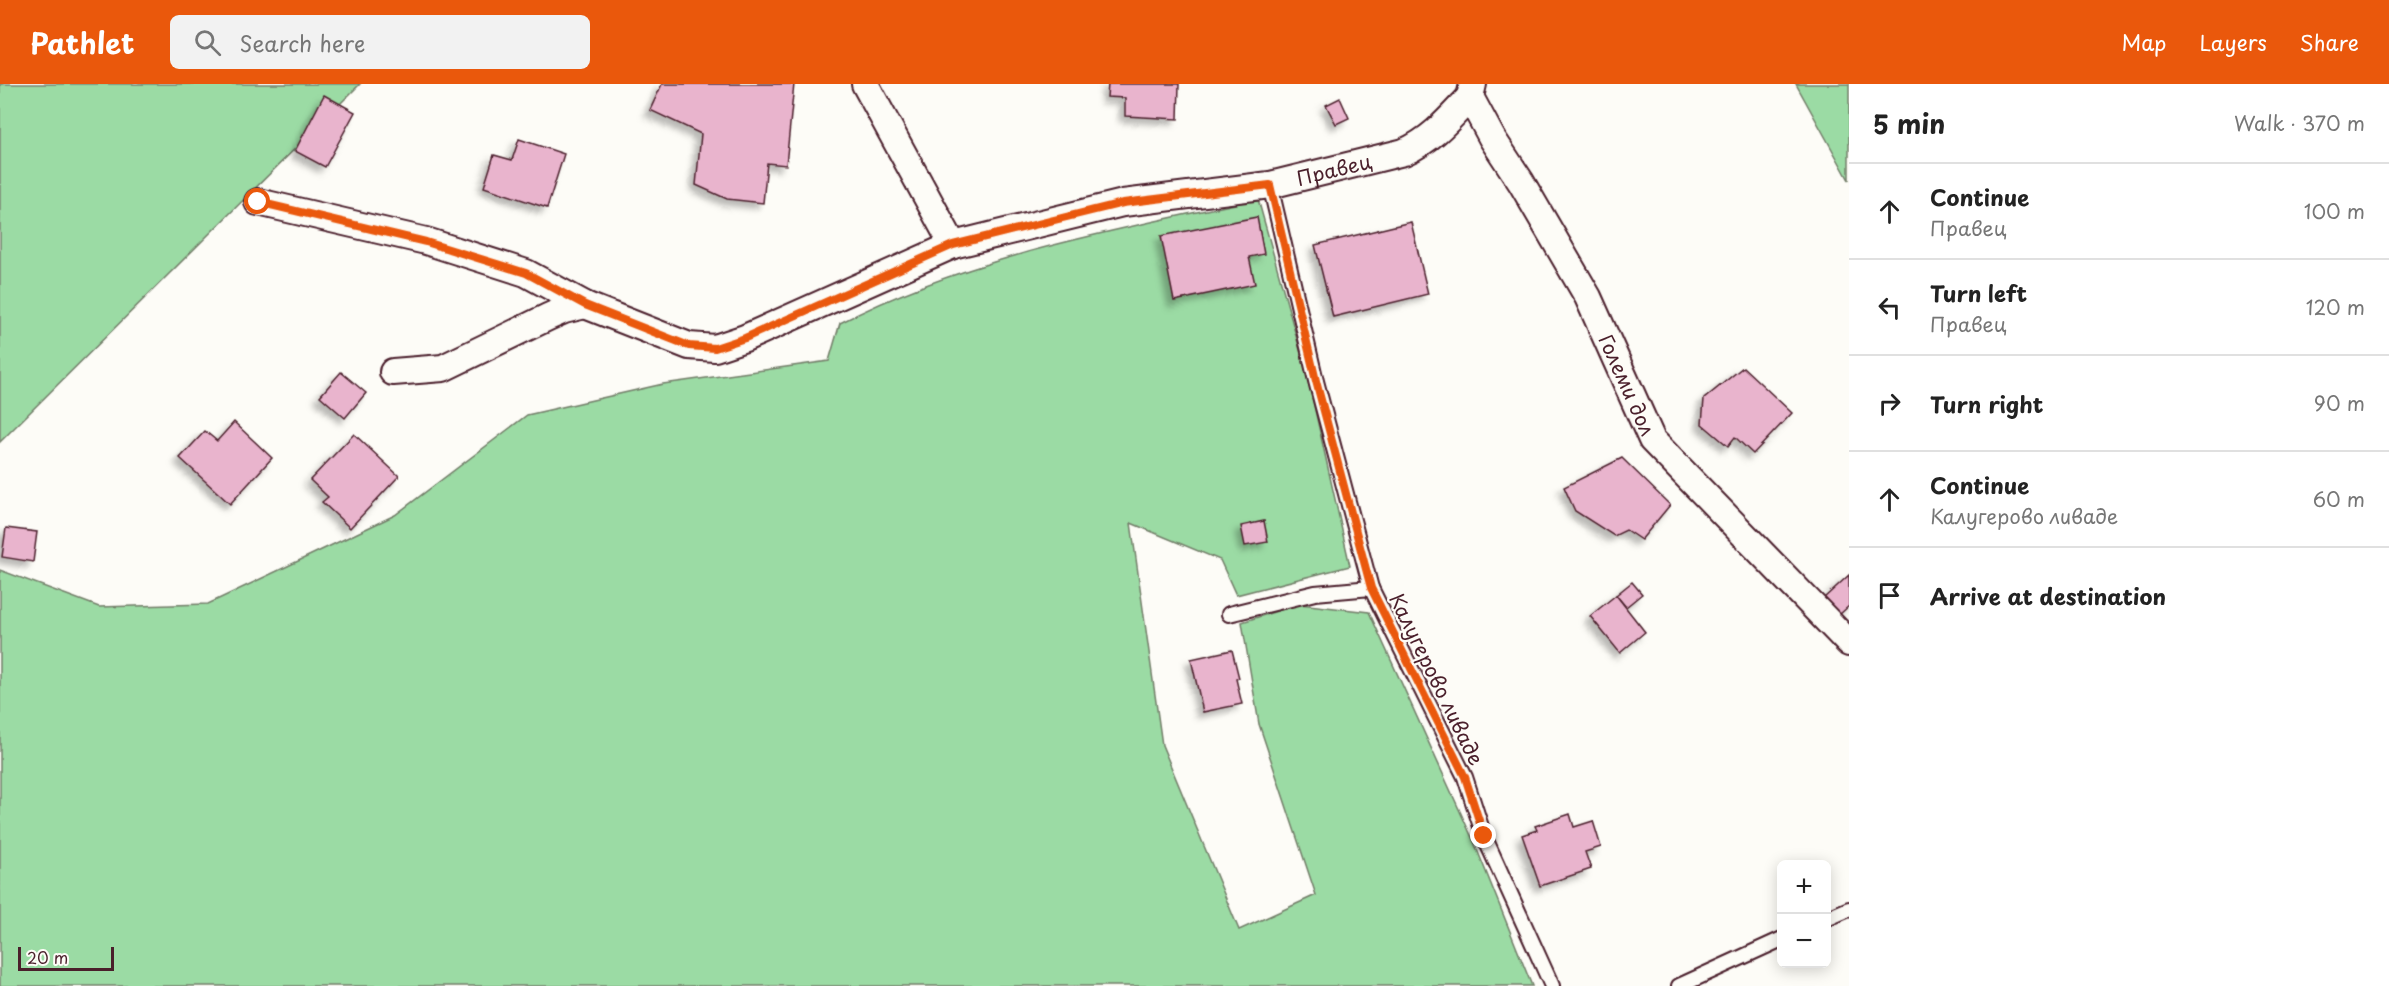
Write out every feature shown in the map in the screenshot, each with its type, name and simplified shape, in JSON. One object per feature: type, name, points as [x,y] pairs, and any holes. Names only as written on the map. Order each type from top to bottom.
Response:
[{"type":"street","points":[[865,84],[953,245]]},
{"type":"street","name":"Правец","points":[[258,202],[426,242],[526,273],[585,305],[689,346],[715,348],[745,338],[953,245],[1123,203],[1270,185],[1404,152],[1420,145],[1438,130],[1472,91]]},
{"type":"street","name":"Големи дол","points":[[1472,91],[1491,138],[1521,182],[1588,297],[1652,440],[1849,643]]},
{"type":"street","points":[[393,372],[443,368],[556,314],[585,305]]},
{"type":"lane","points":[[1270,185],[1316,381],[1371,588]]},
{"type":"lane","name":"Калугерово ливаде","points":[[1229,614],[1315,593],[1371,588],[1465,777],[1484,836],[1552,986]]},
{"type":"lane","points":[[1831,917],[1849,909]]},
{"type":"lane","points":[[1679,986],[1777,941]]},
{"type":"green space","points":[[0,84],[360,84],[0,442]]},
{"type":"green space","points":[[1796,84],[1849,84],[1849,180]]},
{"type":"green space","points":[[1258,199],[1308,379],[1350,566],[1236,595],[1220,560],[1131,523],[1162,745],[1239,930],[1316,895],[1259,724],[1242,622],[1300,604],[1369,612],[1474,842],[1532,986],[0,986],[0,570],[99,607],[208,604],[395,515],[527,415],[663,384],[829,361],[840,323],[888,300],[939,280],[991,263],[1098,234]]},
{"type":"building","points":[[662,84],[794,84],[786,165],[767,163],[763,203],[727,199],[696,185],[701,134],[650,110]]},
{"type":"building","points":[[1108,84],[1179,84],[1178,119],[1125,116],[1125,98],[1107,97]]},
{"type":"building","points":[[324,95],[355,112],[325,167],[295,151]]},
{"type":"building","points":[[1340,98],[1349,118],[1336,124],[1326,105]]},
{"type":"building","points":[[519,139],[564,154],[547,208],[484,187],[494,155],[512,160]]},
{"type":"building","points":[[1257,217],[1264,254],[1249,257],[1255,284],[1174,301],[1161,236]]},
{"type":"building","points":[[1411,222],[1428,294],[1333,317],[1315,245]]},
{"type":"building","points":[[1743,367],[1792,413],[1753,454],[1735,437],[1728,446],[1702,424],[1704,399]]},
{"type":"building","points":[[341,372],[366,393],[345,418],[320,396]]},
{"type":"building","points":[[234,422],[272,458],[230,504],[180,458],[205,431],[217,441]]},
{"type":"building","points":[[354,434],[399,476],[350,528],[322,502],[328,497],[310,480]]},
{"type":"building","points":[[1622,458],[1670,505],[1641,540],[1626,530],[1614,536],[1575,511],[1564,487]]},
{"type":"building","points":[[1264,521],[1268,542],[1245,546],[1241,526]]},
{"type":"building","points":[[6,528],[37,532],[33,562],[2,557]]},
{"type":"building","points":[[1849,575],[1849,606],[1839,615],[1824,598]]},
{"type":"building","points":[[1632,582],[1642,594],[1626,607],[1616,595]]},
{"type":"building","points":[[1616,595],[1645,632],[1620,653],[1590,616]]},
{"type":"building","points":[[1232,650],[1242,704],[1203,712],[1191,659]]},
{"type":"building","points":[[1570,814],[1574,827],[1593,821],[1601,847],[1585,852],[1591,869],[1540,886],[1522,835],[1537,830],[1535,826]]},
{"type":"route","points":[[258,202],[426,242],[526,273],[585,305],[689,346],[715,348],[745,338],[953,245],[1123,203],[1270,185],[1316,381],[1371,588],[1465,777],[1484,836]]}]
